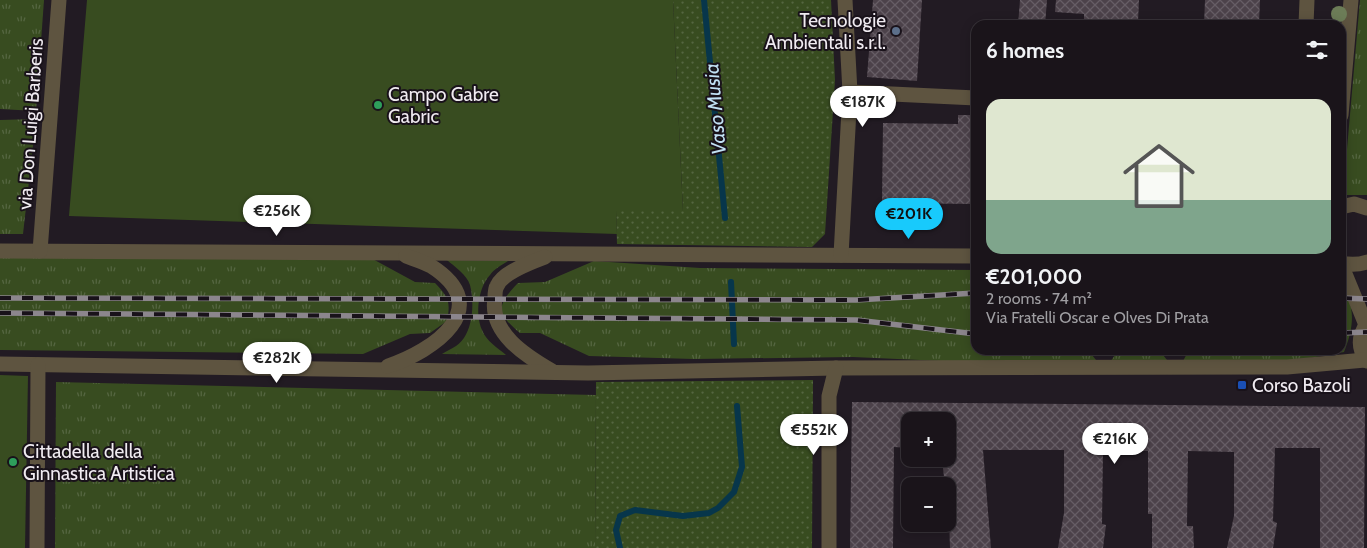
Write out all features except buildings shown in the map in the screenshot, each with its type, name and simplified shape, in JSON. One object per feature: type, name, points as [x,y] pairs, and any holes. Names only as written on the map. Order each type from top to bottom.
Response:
[{"type":"street","name":"via Don Luigi Barberis","points":[[40,251],[59,0]]},
{"type":"street","points":[[841,255],[850,92],[845,0]]},
{"type":"street","points":[[1306,20],[1307,0]]},
{"type":"street","points":[[1346,63],[1352,0]]},
{"type":"street","points":[[850,92],[971,98]]},
{"type":"street","points":[[1346,206],[1354,204],[1367,208]]},
{"type":"street","points":[[0,251],[971,256]]},
{"type":"street","points":[[377,370],[401,362],[430,346],[454,326],[459,309],[458,294],[448,280],[430,266],[398,253]]},
{"type":"street","points":[[554,254],[524,265],[510,273],[497,286],[493,308],[499,327],[512,343],[530,358],[555,373]]},
{"type":"street","points":[[1346,264],[1367,262]]},
{"type":"street","points":[[0,364],[555,373],[836,368],[1287,367],[1366,360],[1361,351],[1360,342],[1361,333],[1366,324],[1346,275]]},
{"type":"street","points":[[37,548],[38,365]]},
{"type":"street","points":[[829,548],[829,396],[836,368]]},
{"type":"green space","points":[[0,0],[44,0],[36,111],[0,109]]},
{"type":"green space","name":"Campo Gabre Gabric","points":[[87,0],[673,0],[683,211],[616,211],[617,234],[69,216]]},
{"type":"green space","points":[[673,0],[831,0],[835,80],[825,234],[812,247],[617,244],[616,211],[683,211]]},
{"type":"green space","points":[[1360,0],[1367,0],[1367,195],[1346,195],[1346,161]]},
{"type":"green space","points":[[36,119],[23,234],[0,234],[0,120]]},
{"type":"green space","points":[[369,257],[415,282],[435,283],[447,300],[449,309],[447,321],[430,333],[410,334],[363,354],[0,350],[0,258]]},
{"type":"green space","points":[[447,260],[508,261],[494,271],[486,280],[480,294],[478,309],[480,324],[486,338],[506,355],[442,354],[462,341],[469,327],[472,310],[472,293],[468,281]]},
{"type":"green space","points":[[594,261],[700,268],[971,270],[971,355],[1092,355],[1096,360],[965,362],[853,357],[694,359],[589,356],[540,333],[520,333],[506,320],[502,309],[503,304],[518,283],[545,282]]},
{"type":"green space","points":[[1346,290],[1352,316],[1346,347]]},
{"type":"green space","points":[[1115,355],[1163,355],[1167,360],[1111,361]]},
{"type":"green space","points":[[1186,355],[1327,355],[1292,361],[1183,361]]},
{"type":"green space","name":"Cittadella della Ginnastica Artistica","points":[[0,375],[28,376],[25,548],[0,548]]},
{"type":"green space","points":[[813,380],[812,548],[595,548],[596,382]]},
{"type":"green space","points":[[56,382],[596,395],[595,548],[55,548]]},
{"type":"waterway","name":"Vaso Musia","points":[[704,0],[725,218]]},
{"type":"waterway","name":"Vaso Musia","points":[[731,282],[734,344]]},
{"type":"waterway","name":"Vaso Musia","points":[[620,548],[616,530],[620,516],[635,510],[683,516],[709,513],[718,508],[734,492],[742,467],[737,406]]},
{"type":"railway","points":[[0,298],[856,300],[971,293]]},
{"type":"railway","points":[[1346,298],[1367,299]]},
{"type":"railway","points":[[0,313],[856,320],[971,333]]},
{"type":"railway","points":[[1346,333],[1367,332]]},
{"type":"place","name":"Tecnologie Ambientali s.r.l.","points":[[896,31]]},
{"type":"place","name":"Campo Gabre Gabric","points":[[378,105]]},
{"type":"place","name":"Corso Bazoli","points":[[1242,385]]},
{"type":"place","name":"Cittadella della Ginnastica Artistica","points":[[13,462]]}]
